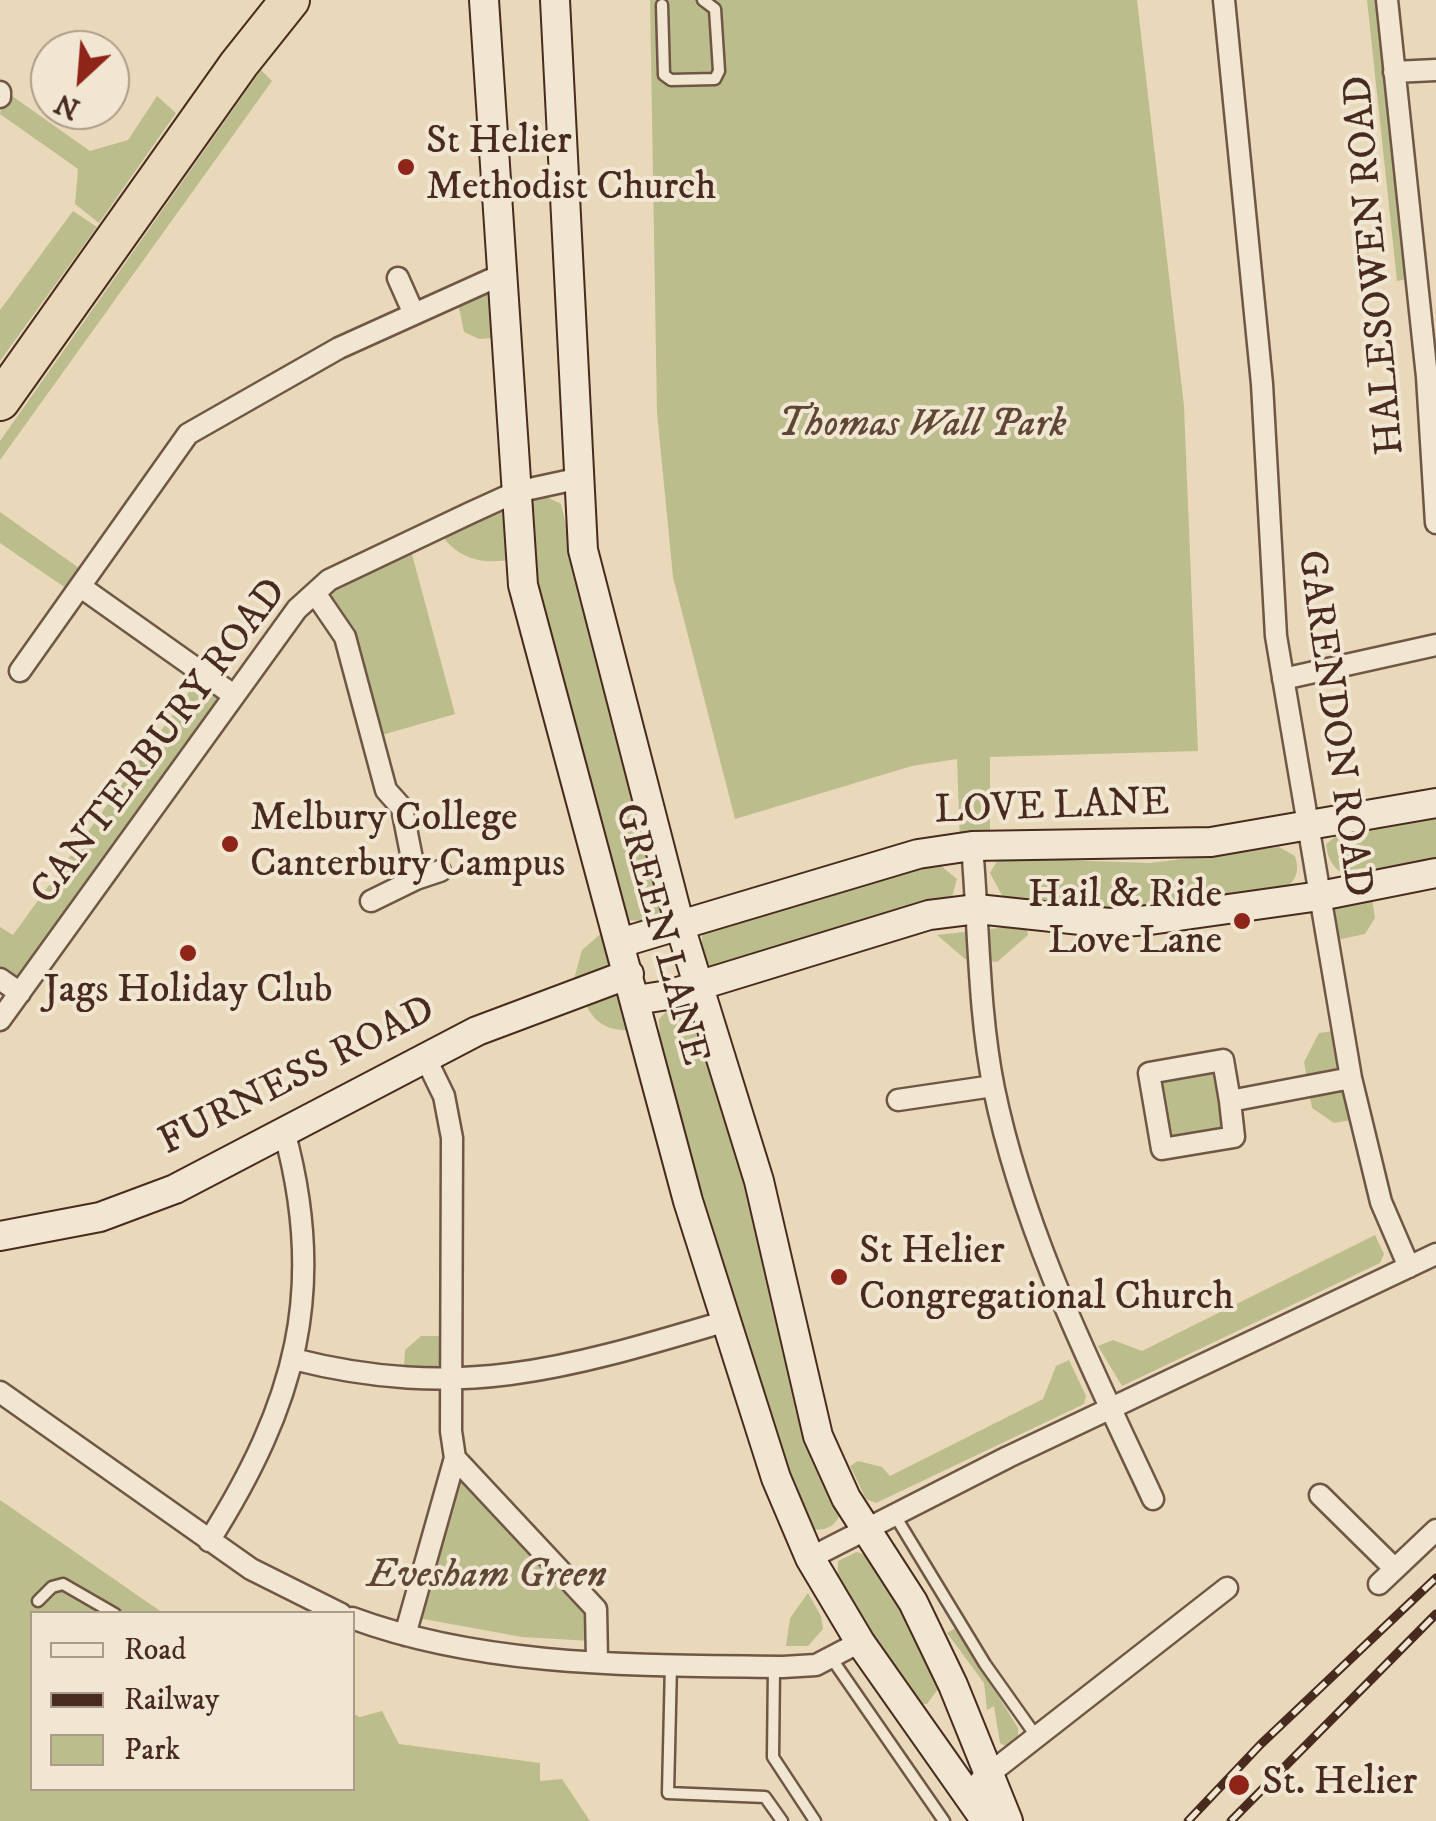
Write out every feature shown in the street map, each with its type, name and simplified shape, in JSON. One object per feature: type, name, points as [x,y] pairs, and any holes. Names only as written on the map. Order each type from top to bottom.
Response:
[{"type":"highway","points":[[0,366],[260,0]]},
{"type":"highway","points":[[0,401],[239,64],[290,0]]},
{"type":"main road","name":"GREEN LANE","points":[[484,0],[523,585],[723,1322],[776,1478],[810,1558],[860,1642],[910,1710],[1008,1821]]},
{"type":"main road","name":"GREEN LANE","points":[[555,0],[576,478],[583,550],[680,926],[759,1181],[818,1436],[866,1529],[912,1602],[953,1685],[986,1821]]},
{"type":"main road","name":"LOVE LANE","points":[[620,943],[918,854],[972,846],[1141,847],[1211,842],[1436,804]]},
{"type":"main road","points":[[632,987],[699,985],[928,915],[977,909],[1110,923],[1320,896],[1436,874]]},
{"type":"main road","name":"FURNESS ROAD","points":[[0,1236],[100,1217],[175,1189],[425,1057],[574,991],[632,987]]},
{"type":"main road","points":[[910,1710],[934,1708],[946,1700],[953,1685]]},
{"type":"street","name":"GARENDON ROAD","points":[[1224,0],[1262,384],[1272,581],[1283,679],[1351,1078],[1382,1202],[1409,1267]]},
{"type":"street","name":"HALESOWEN ROAD","points":[[1387,0],[1427,377],[1436,523]]},
{"type":"street","points":[[1394,72],[1436,70]]},
{"type":"street","points":[[20,671],[188,434],[339,348],[503,274]]},
{"type":"street","points":[[398,278],[414,314]]},
{"type":"street","name":"CANTERBURY ROAD","points":[[0,1020],[232,694],[314,593],[329,580],[516,492],[576,478]]},
{"type":"street","points":[[81,587],[232,694]]},
{"type":"street","points":[[314,593],[345,637],[386,790],[402,808],[416,879]]},
{"type":"street","points":[[1283,679],[1436,645]]},
{"type":"street","points":[[972,846],[993,1086],[1029,1218],[1153,1499]]},
{"type":"street","points":[[370,902],[440,871]]},
{"type":"street","points":[[0,979],[20,994]]},
{"type":"street","points":[[405,1636],[455,1458],[451,1431],[452,1138],[444,1096],[425,1057]]},
{"type":"street","points":[[1223,1060],[1230,1102],[1234,1137],[1162,1149],[1149,1073],[1223,1060]]},
{"type":"street","points":[[1230,1102],[1351,1078]]},
{"type":"street","points":[[898,1100],[993,1086]]},
{"type":"street","points":[[209,1541],[243,1486],[277,1418],[293,1359],[302,1295],[302,1226],[284,1130]]},
{"type":"street","points":[[810,1558],[893,1513],[1436,1254]]},
{"type":"street","points":[[293,1359],[354,1374],[454,1382],[572,1366],[723,1322]]},
{"type":"street","points":[[0,1392],[209,1541],[272,1581],[336,1611]]},
{"type":"street","points":[[455,1458],[596,1610],[597,1660]]},
{"type":"street","points":[[1320,1495],[1387,1576],[1436,1530]]},
{"type":"street","points":[[976,1782],[1226,1588]]},
{"type":"street","points":[[355,1619],[405,1636],[484,1652],[597,1660],[774,1667],[816,1664],[860,1642]]},
{"type":"lane","points":[[662,5],[664,74],[671,80],[715,78],[719,72],[715,8],[703,0]]},
{"type":"lane","points":[[893,1513],[985,1664],[1036,1736]]},
{"type":"lane","points":[[38,1601],[52,1587],[62,1584],[110,1611]]},
{"type":"lane","points":[[832,1658],[944,1821]]},
{"type":"lane","points":[[672,1663],[668,1793],[765,1796],[782,1821]]},
{"type":"lane","points":[[774,1667],[773,1757],[815,1821]]},
{"type":"green space","name":"Thomas Wall Park","points":[[650,0],[1137,0],[1184,406],[1198,751],[990,757],[990,840],[960,843],[957,759],[912,766],[735,819],[673,577],[657,413]]},
{"type":"green space","points":[[1367,0],[1384,0],[1414,278],[1397,281]]},
{"type":"green space","points":[[261,70],[272,81],[0,460],[0,441]]},
{"type":"green space","points":[[12,96],[30,109],[30,130],[60,130],[90,151],[128,140],[157,96],[176,113],[99,223],[75,204],[78,169],[0,114],[4,97]]},
{"type":"green space","points":[[73,211],[97,227],[0,361],[0,310]]},
{"type":"green space","points":[[499,281],[503,337],[479,339],[464,332],[457,298]]},
{"type":"green space","points":[[545,496],[561,504],[650,854],[661,904],[658,915],[643,921],[625,920],[531,582],[525,523],[532,500]]},
{"type":"green space","points":[[512,498],[514,559],[492,561],[463,555],[440,533]]},
{"type":"green space","points":[[0,512],[86,573],[73,593],[0,543]]},
{"type":"green space","points":[[410,547],[455,714],[375,737],[321,594]]},
{"type":"green space","points":[[199,678],[223,695],[16,991],[0,979],[0,927],[13,935]]},
{"type":"green space","points":[[1436,815],[1436,860],[1370,877],[1341,872],[1331,861],[1326,844],[1340,833]]},
{"type":"green space","points":[[1279,847],[1295,856],[1297,867],[1294,879],[1283,891],[1151,912],[1005,901],[990,873],[999,858],[1150,863]]},
{"type":"green space","points":[[939,864],[957,879],[951,900],[709,970],[702,960],[702,931]]},
{"type":"green space","points":[[1370,885],[1375,918],[1365,934],[1332,941],[1322,894]]},
{"type":"green space","points":[[1026,925],[1028,935],[997,962],[965,959],[937,935]]},
{"type":"green space","points":[[604,931],[640,1030],[603,1025],[590,1012],[574,979],[582,950]]},
{"type":"green space","points":[[668,1010],[694,1018],[710,1043],[841,1511],[836,1522],[827,1528],[805,1527],[741,1353],[660,1046],[659,1019]]},
{"type":"green space","points":[[1340,1030],[1357,1119],[1334,1123],[1312,1108],[1304,1062],[1319,1033]]},
{"type":"green space","points":[[1220,1065],[1231,1134],[1165,1144],[1154,1075]]},
{"type":"green space","points":[[1375,1235],[1384,1254],[1380,1263],[1122,1386],[1098,1346],[1113,1340],[1142,1351]]},
{"type":"green space","points":[[421,1336],[444,1336],[444,1360],[435,1370],[404,1367],[405,1350]]},
{"type":"green space","points":[[1069,1360],[1086,1396],[1084,1404],[876,1503],[866,1499],[850,1466],[858,1461],[882,1467],[890,1476],[1043,1399],[1056,1366]]},
{"type":"green space","name":"Evesham Green","points":[[465,1480],[588,1615],[590,1641],[522,1637],[418,1618],[457,1483]]},
{"type":"green space","points":[[0,1500],[160,1611],[30,1611],[30,1791],[355,1791],[355,1715],[382,1711],[399,1744],[540,1763],[540,1781],[562,1779],[590,1821],[0,1821]]},
{"type":"green space","points":[[857,1552],[873,1558],[883,1570],[941,1685],[927,1704],[918,1704],[837,1590],[838,1561]]},
{"type":"green space","points":[[808,1593],[821,1616],[823,1629],[808,1646],[786,1646],[790,1618]]},
{"type":"green space","points":[[956,1628],[1018,1728],[1018,1742],[1009,1748],[1000,1743],[994,1706],[987,1710],[984,1683],[947,1633]]},
{"type":"railway","points":[[1188,1821],[1261,1744],[1436,1578]]},
{"type":"railway","points":[[1231,1821],[1436,1614]]},
{"type":"place","name":"St Helier Methodist Church","points":[[406,167]]},
{"type":"place","name":"Melbury College Canterbury Campus","points":[[230,844]]},
{"type":"place","name":"Hail & Ride Love Lane","points":[[1242,921]]},
{"type":"place","name":"Jags Holiday Club","points":[[188,953]]},
{"type":"place","name":"St Helier Congregational Church","points":[[839,1277]]},
{"type":"place","name":"St. Helier","points":[[1239,1785]]}]
